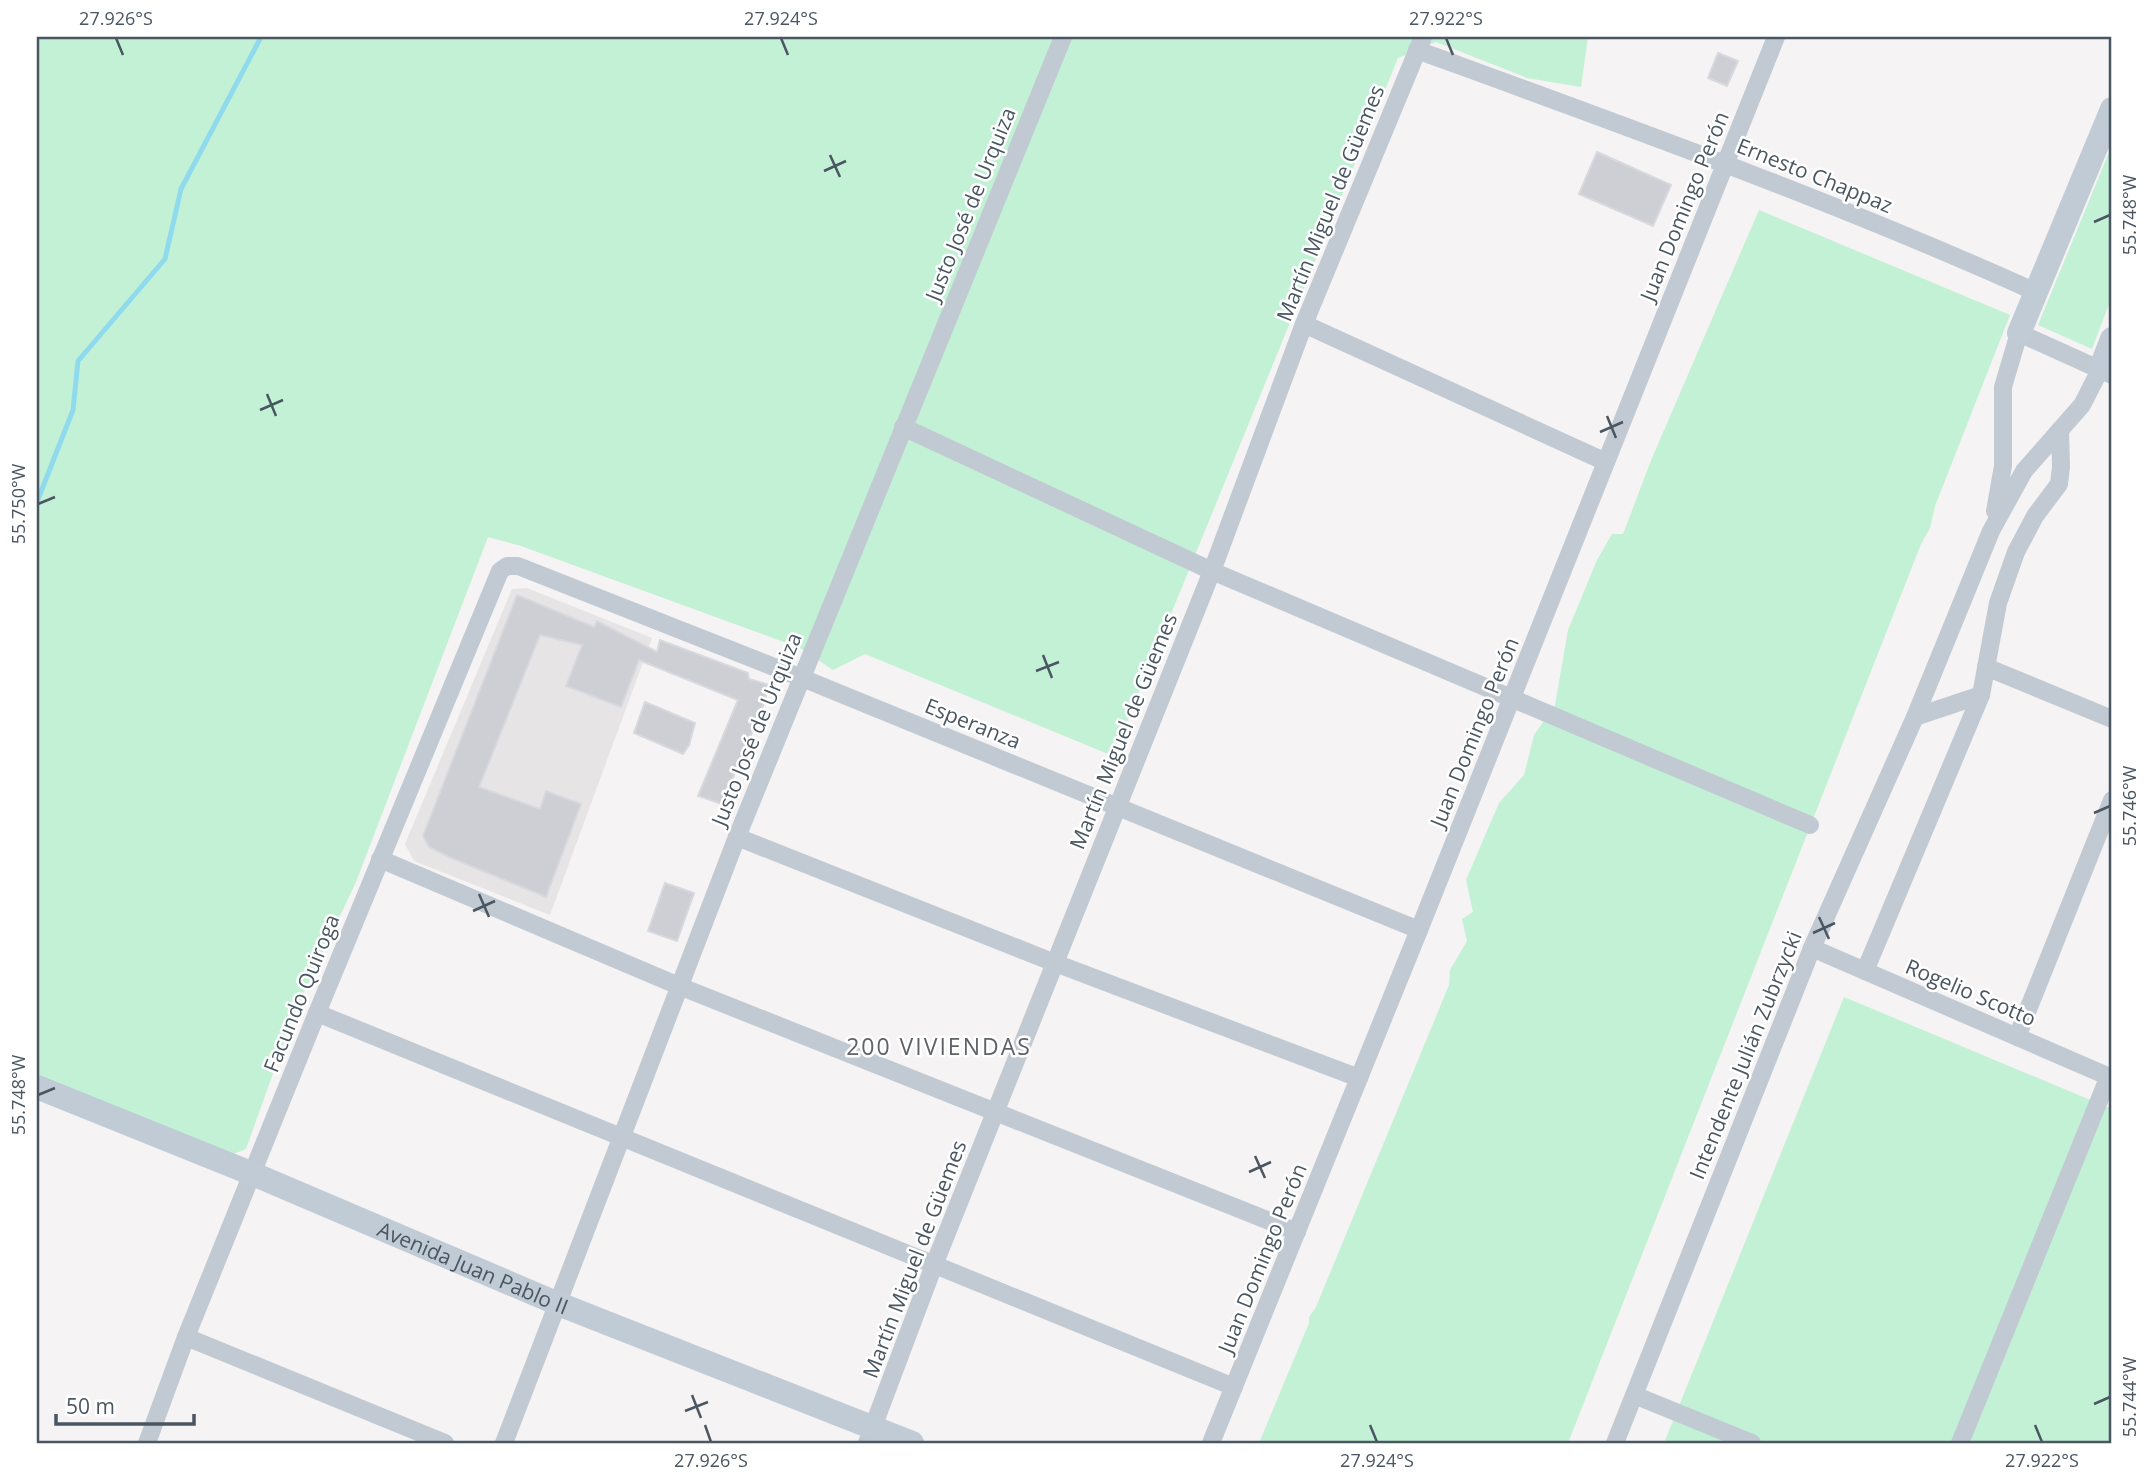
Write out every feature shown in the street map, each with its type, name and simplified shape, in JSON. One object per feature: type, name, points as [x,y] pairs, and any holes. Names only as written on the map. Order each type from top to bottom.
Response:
[{"type":"street","name":"Justo José de Urquiza","points":[[503,1443],[737,837],[1063,37]]},
{"type":"street","name":"Juan Domingo Perón","points":[[1211,1443],[1776,37]]},
{"type":"street","name":"Ernesto Chappaz","points":[[1420,43],[1726,163],[1948,253],[2036,292]]},
{"type":"street","name":"Martín Miguel de Güemes","points":[[870,1435],[934,1265],[1212,571],[1304,324],[1420,43]]},
{"type":"street","points":[[2112,108],[2019,333],[2106,372],[2112,339]]},
{"type":"street","points":[[1304,324],[1606,462]]},
{"type":"street","name":"Intendente Julián Zubrzycki","points":[[1990,531],[2003,466],[2003,387],[2019,333]]},
{"type":"street","name":"Intendente Julián Zubrzycki","points":[[1615,1443],[1812,948],[1915,717],[1990,531],[2024,471],[2082,405],[2106,372]]},
{"type":"street","points":[[903,427],[1212,571],[1810,825]]},
{"type":"street","points":[[1865,971],[1981,695],[1997,603],[2017,552],[2035,516],[2059,484],[2060,430]]},
{"type":"street","name":"Esperanza","points":[[507,566],[518,566],[802,678],[1419,930]]},
{"type":"street","name":"Facundo Quiroga","points":[[147,1443],[186,1338],[380,859],[500,571],[507,566]]},
{"type":"street","points":[[1986,667],[2112,719]]},
{"type":"street","points":[[1915,717],[1981,695]]},
{"type":"street","points":[[2017,1037],[2112,800]]},
{"type":"street","points":[[737,837],[1359,1078]]},
{"type":"street","points":[[380,859],[679,986],[1297,1232]]},
{"type":"street","name":"Rogelio Scotto","points":[[1812,948],[2111,1077]]},
{"type":"street","points":[[317,1013],[1234,1387]]},
{"type":"street","points":[[1960,1443],[2111,1077]]},
{"type":"street","name":"Avenida Juan Pablo II","points":[[37,1087],[253,1174],[870,1435],[912,1443]]},
{"type":"street","points":[[186,1338],[445,1443]]},
{"type":"street","points":[[1634,1395],[1752,1443]]},
{"type":"shaded area","points":[[527,588],[652,638],[550,915],[414,861],[405,844],[512,589]]},
{"type":"green space","points":[[37,37],[1588,37],[1581,87],[1527,78],[1436,42],[1398,58],[1113,756],[865,654],[833,670],[800,648],[521,546],[488,537],[356,882],[296,1009],[246,1149],[228,1156],[37,1077]]},
{"type":"green space","points":[[2112,145],[2112,296],[2092,349],[2038,325]]},
{"type":"green space","points":[[1759,210],[2010,315],[1935,506],[1930,528],[1921,544],[1568,1443],[1259,1443],[1449,985],[1450,970],[1467,941],[1462,919],[1473,912],[1466,880],[1499,803],[1524,775],[1534,735],[1555,705],[1568,630],[1597,560],[1612,534],[1623,534],[1652,458]]},
{"type":"green space","points":[[1844,997],[2112,1109],[2112,1443],[1664,1443]]},
{"type":"building","points":[[1718,53],[1738,61],[1727,86],[1708,78]]},
{"type":"building","points":[[1597,152],[1671,185],[1653,226],[1579,194]]},
{"type":"building","points":[[517,595],[594,627],[597,621],[657,652],[660,640],[748,673],[749,679],[769,685],[763,706],[722,804],[698,796],[738,700],[639,660],[621,707],[566,686],[582,645],[540,635],[479,787],[540,809],[546,791],[581,804],[546,897],[449,857],[429,847],[423,836]]},
{"type":"building","points":[[645,702],[695,723],[689,745],[683,754],[634,733]]},
{"type":"building","points":[[665,883],[694,893],[677,941],[648,931]]},
{"type":"waterway","points":[[37,502],[73,410],[78,361],[165,259],[181,189],[261,37]]},
{"type":"district","name":"200 VIVIENDAS","points":[[939,1046]]}]
